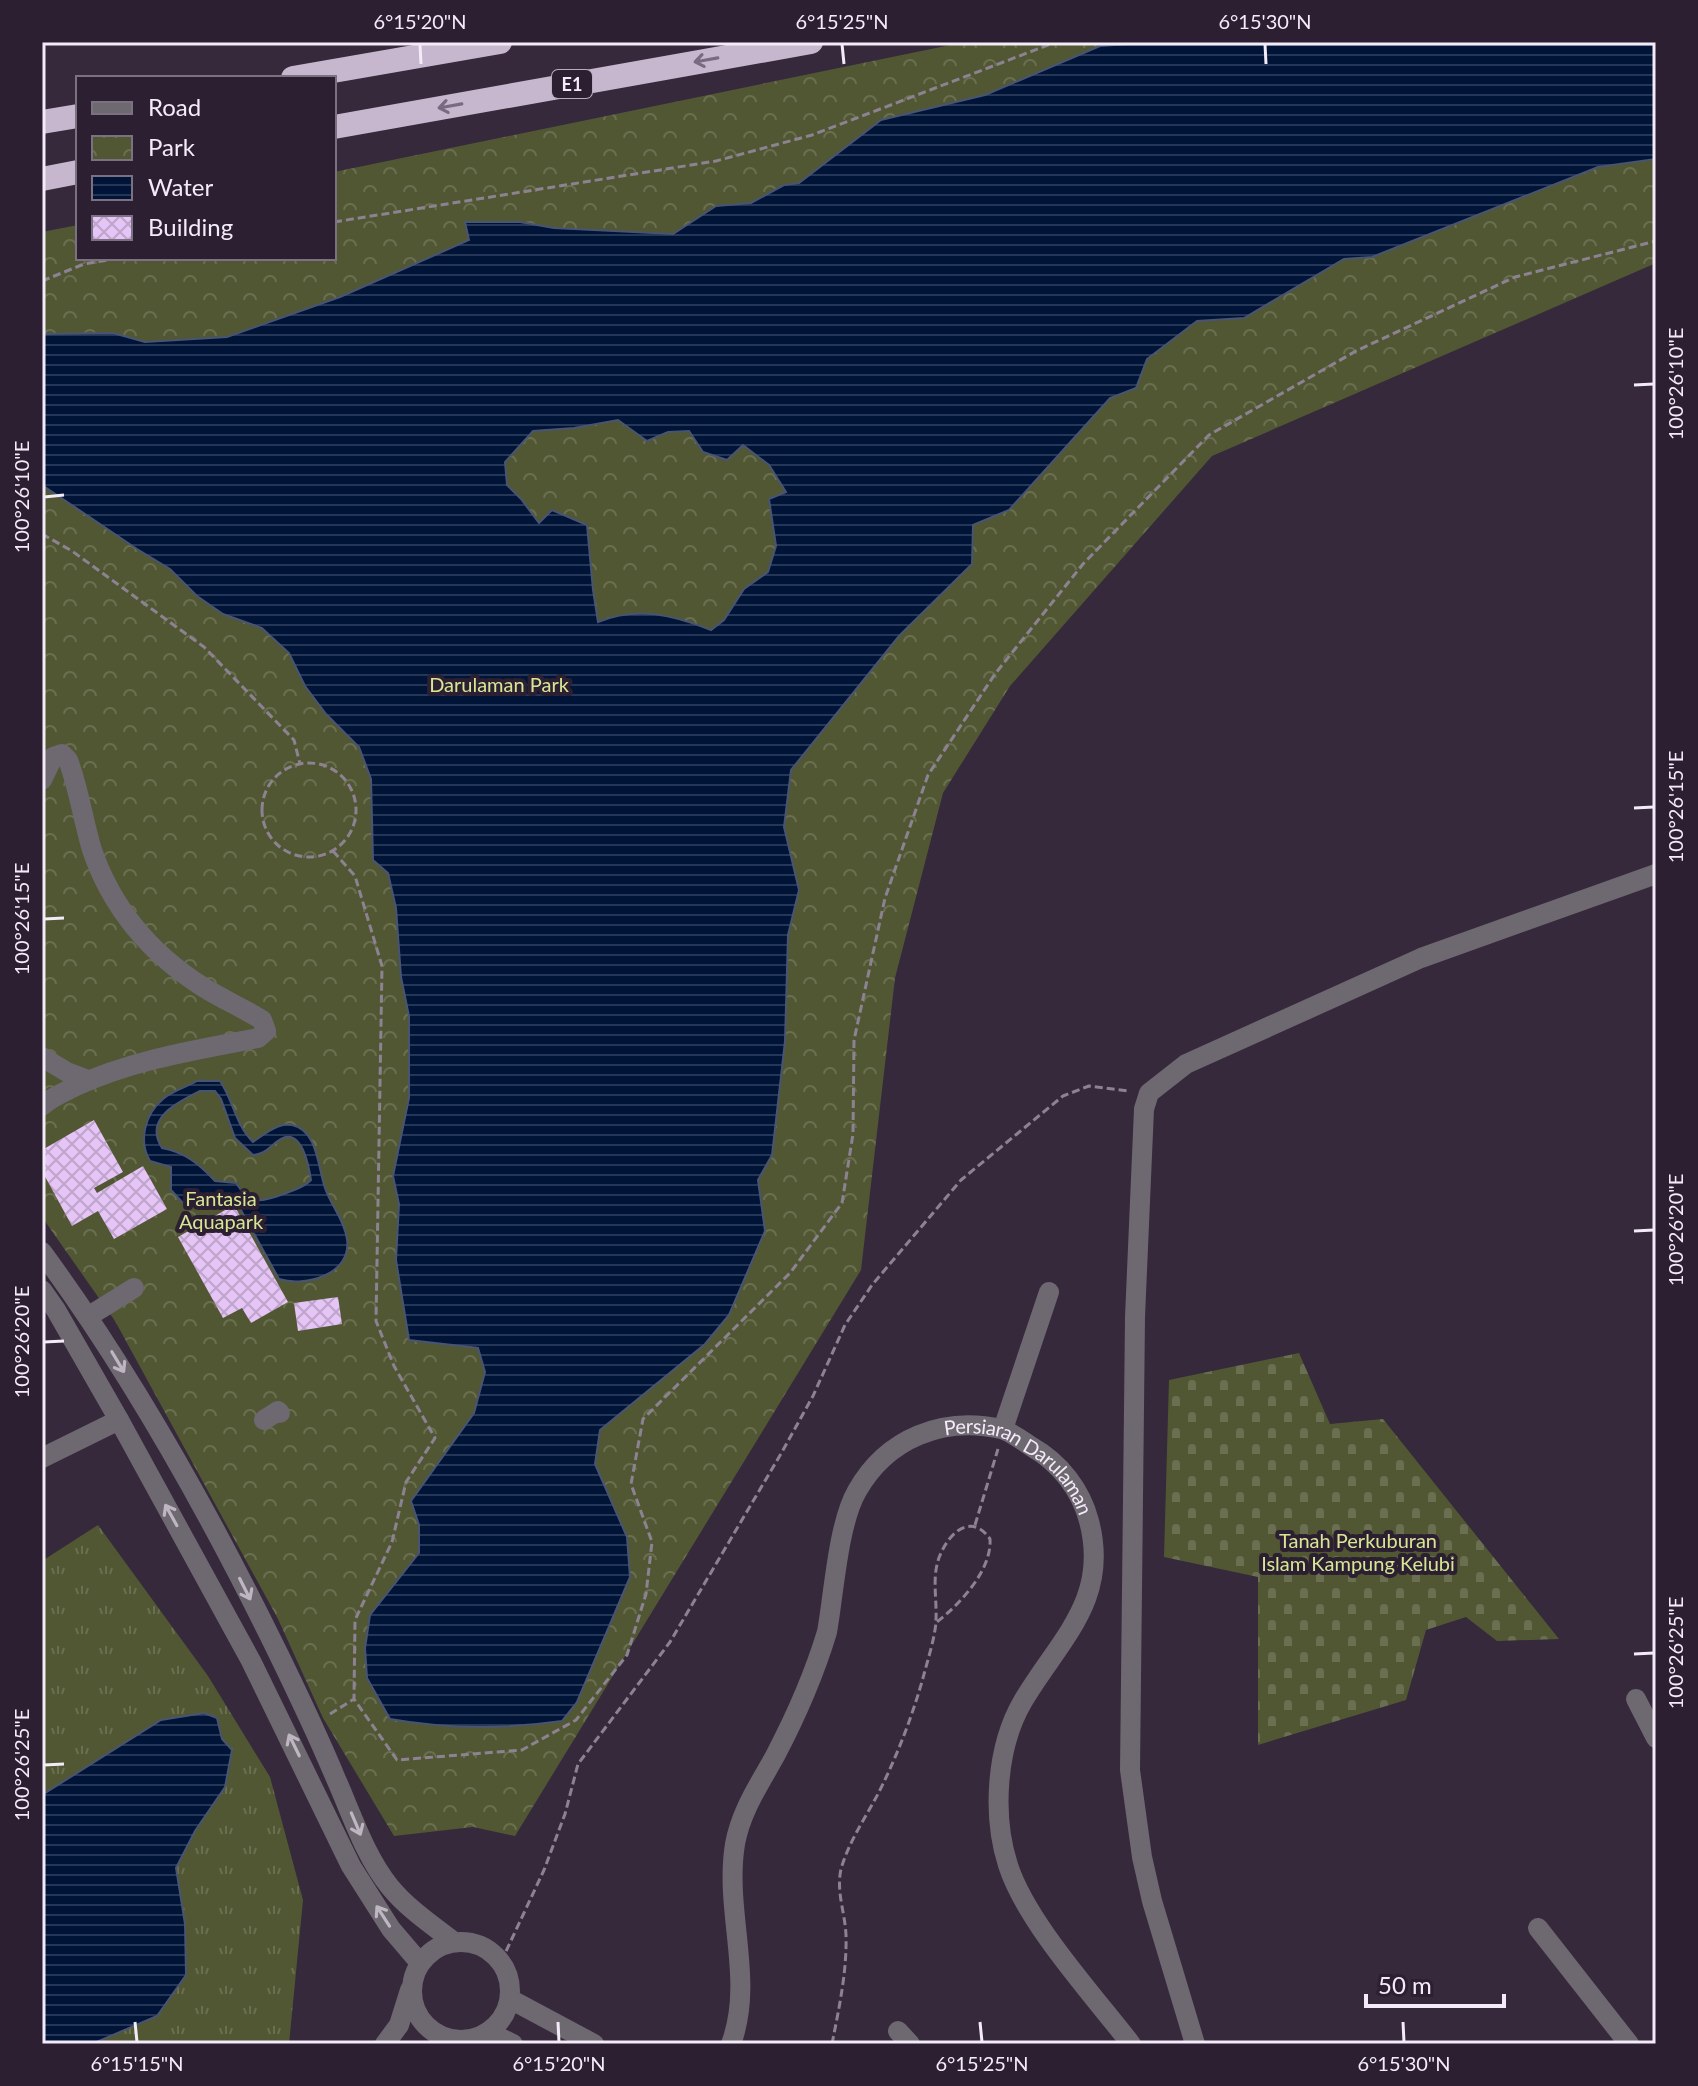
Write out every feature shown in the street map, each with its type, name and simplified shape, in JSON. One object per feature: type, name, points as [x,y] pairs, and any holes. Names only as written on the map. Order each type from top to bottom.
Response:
[{"type":"highway","points":[[304,76],[500,42]]},
{"type":"highway","name":"E1","points":[[336,127],[811,42]]},
{"type":"highway","points":[[42,122],[76,116]]},
{"type":"highway","points":[[42,179],[76,172]]},
{"type":"street","points":[[42,780],[53,757],[62,754],[68,760],[97,862],[134,928],[151,947],[184,973],[262,1020],[266,1031],[258,1038],[170,1054],[88,1080],[42,1106]]},
{"type":"street","points":[[1195,2044],[1152,1901],[1140,1845],[1130,1770],[1135,1317],[1143,1120],[1149,1093],[1186,1064],[1421,958],[1656,874]]},
{"type":"street","points":[[42,1057],[88,1080]]},
{"type":"street","points":[[42,1252],[89,1316],[193,1489],[277,1652],[368,1853],[390,1887],[422,1918],[454,1942]]},
{"type":"street","points":[[89,1316],[134,1288]]},
{"type":"street","points":[[42,1290],[119,1420],[251,1661],[351,1866],[391,1929],[420,1963]]},
{"type":"street","points":[[1003,1429],[1049,1292]]},
{"type":"street","points":[[42,1458],[119,1420]]},
{"type":"street","name":"Persiaran Darulaman","points":[[731,2044],[737,2026],[741,1985],[732,1883],[739,1827],[799,1707],[822,1648],[845,1521],[857,1490],[880,1460],[915,1436],[956,1424],[1003,1429],[1038,1450],[1072,1482],[1090,1523],[1094,1567],[1081,1614],[1024,1700],[1003,1756],[1000,1796],[1005,1854],[1026,1903],[1131,2044]]},
{"type":"street","points":[[1636,1699],[1656,1738]]},
{"type":"street","points":[[1538,1928],[1629,2044]]},
{"type":"street","points":[[385,2044],[399,2025],[412,1985],[420,1963],[435,1949],[454,1942],[480,1945],[501,1962],[509,1979],[510,1999],[498,2023],[488,2032],[465,2040],[435,2040],[415,2008],[412,1985]]},
{"type":"street","points":[[510,1999],[591,2043]]},
{"type":"street","points":[[488,2032],[513,2044]]},
{"type":"path","points":[[336,222],[716,161],[812,135],[1056,42]]},
{"type":"path","points":[[333,851],[355,876],[382,966],[376,1321],[394,1366],[435,1438],[406,1482],[392,1542],[355,1620],[354,1699],[397,1760],[522,1750],[576,1720],[627,1655],[646,1594],[652,1542],[631,1484],[643,1419],[790,1273],[842,1203],[853,1134],[854,1040],[885,898],[928,775],[995,674],[1083,564],[1209,435],[1356,351],[1515,277],[1656,241]]},
{"type":"path","points":[[42,281],[84,264],[107,260]]},
{"type":"path","points":[[42,534],[72,551],[204,647],[294,740],[300,764]]},
{"type":"path","points":[[300,764],[331,768],[347,781],[356,802],[354,825],[349,835],[333,851],[310,858],[288,852],[270,837],[265,827],[262,804],[265,792],[279,773],[300,764]]},
{"type":"path","points":[[501,1962],[544,1870],[565,1814],[578,1764],[679,1628],[807,1407],[845,1325],[872,1285],[961,1180],[1063,1096],[1089,1086],[1149,1093]]},
{"type":"path","points":[[975,1525],[1003,1429]]},
{"type":"path","points":[[832,2044],[845,1972],[846,1932],[839,1900],[841,1872],[847,1851],[883,1784],[923,1677],[937,1622],[934,1587],[940,1554],[957,1532],[975,1525],[984,1529],[990,1539],[988,1559],[961,1598],[937,1622]]},
{"type":"path","points":[[311,1724],[354,1699]]},
{"type":"green space","name":"Darulaman Park","points":[[965,42],[1656,42],[1656,263],[1212,456],[1010,686],[943,793],[895,978],[861,1270],[515,1836],[473,1827],[394,1836],[323,1718],[278,1619],[115,1321],[42,1217],[42,232],[76,225],[76,260],[336,260],[336,172]]},
{"type":"green space","name":"Tanah Perkuburan Islam Kampung Kelubi","points":[[1299,1353],[1330,1424],[1383,1419],[1559,1639],[1497,1641],[1466,1617],[1426,1630],[1406,1700],[1258,1745],[1258,1577],[1164,1557],[1169,1380]]},
{"type":"green space","points":[[98,1525],[208,1676],[270,1777],[303,1900],[289,2044],[92,2044],[157,2016],[185,1924],[176,1868],[195,1831],[225,1787],[230,1765],[217,1718],[161,1720],[42,1795],[42,1561]]},
{"type":"water","points":[[1158,42],[1656,42],[1656,159],[1598,167],[1372,257],[1344,259],[1244,318],[1197,321],[1147,359],[1136,388],[1110,398],[1009,510],[973,525],[972,564],[899,636],[791,770],[784,827],[799,890],[788,935],[785,1041],[772,1155],[758,1180],[765,1231],[729,1315],[705,1344],[600,1430],[595,1464],[627,1537],[630,1577],[577,1702],[562,1721],[541,1724],[454,1726],[390,1719],[367,1678],[365,1648],[370,1615],[419,1553],[419,1525],[411,1501],[474,1413],[485,1372],[478,1348],[409,1340],[396,1260],[399,1204],[393,1176],[409,1098],[409,1016],[401,977],[396,908],[388,873],[373,860],[371,779],[359,747],[326,714],[305,686],[289,653],[262,628],[223,614],[197,596],[170,569],[42,485],[42,334],[113,333],[145,342],[227,337],[340,297],[469,240],[465,222],[520,222],[554,228],[673,234],[716,206],[751,203],[784,185],[799,183],[881,120],[985,95],[1100,46]],"holes":[[[618,420],[647,441],[668,432],[689,431],[703,452],[727,460],[743,445],[769,465],[786,492],[769,499],[776,546],[768,572],[744,589],[724,620],[711,630],[655,614],[627,614],[598,622],[587,525],[552,510],[539,523],[507,485],[505,462],[533,431]]]},
{"type":"water","points":[[197,1081],[220,1081],[242,1128],[253,1142],[282,1125],[301,1128],[307,1134],[316,1151],[325,1188],[347,1239],[347,1251],[335,1270],[325,1276],[301,1281],[279,1279],[236,1201],[208,1199],[199,1205],[182,1202],[171,1190],[171,1167],[150,1161],[144,1145],[145,1128],[152,1112],[163,1099]],"holes":[[[200,1091],[215,1091],[235,1138],[253,1155],[265,1151],[281,1139],[294,1139],[303,1150],[311,1180],[284,1194],[255,1200],[246,1196],[236,1183],[215,1181],[192,1160],[162,1148],[157,1128],[166,1112]]]},
{"type":"water","points":[[204,1713],[217,1718],[222,1739],[232,1750],[225,1787],[195,1831],[176,1868],[185,1924],[186,1975],[157,2016],[92,2044],[42,2044],[42,1795],[161,1720]]},
{"type":"building","points":[[94,1120],[123,1172],[94,1188],[97,1193],[143,1166],[167,1209],[114,1239],[98,1211],[72,1226],[42,1171],[42,1150]]},
{"type":"building","points":[[234,1205],[288,1302],[251,1323],[242,1308],[223,1318],[178,1237]]},
{"type":"building","points":[[338,1297],[342,1324],[298,1331],[294,1303]]},
{"type":"park label","name":"Fantasia Aquapark","points":[[221,1210]]}]
